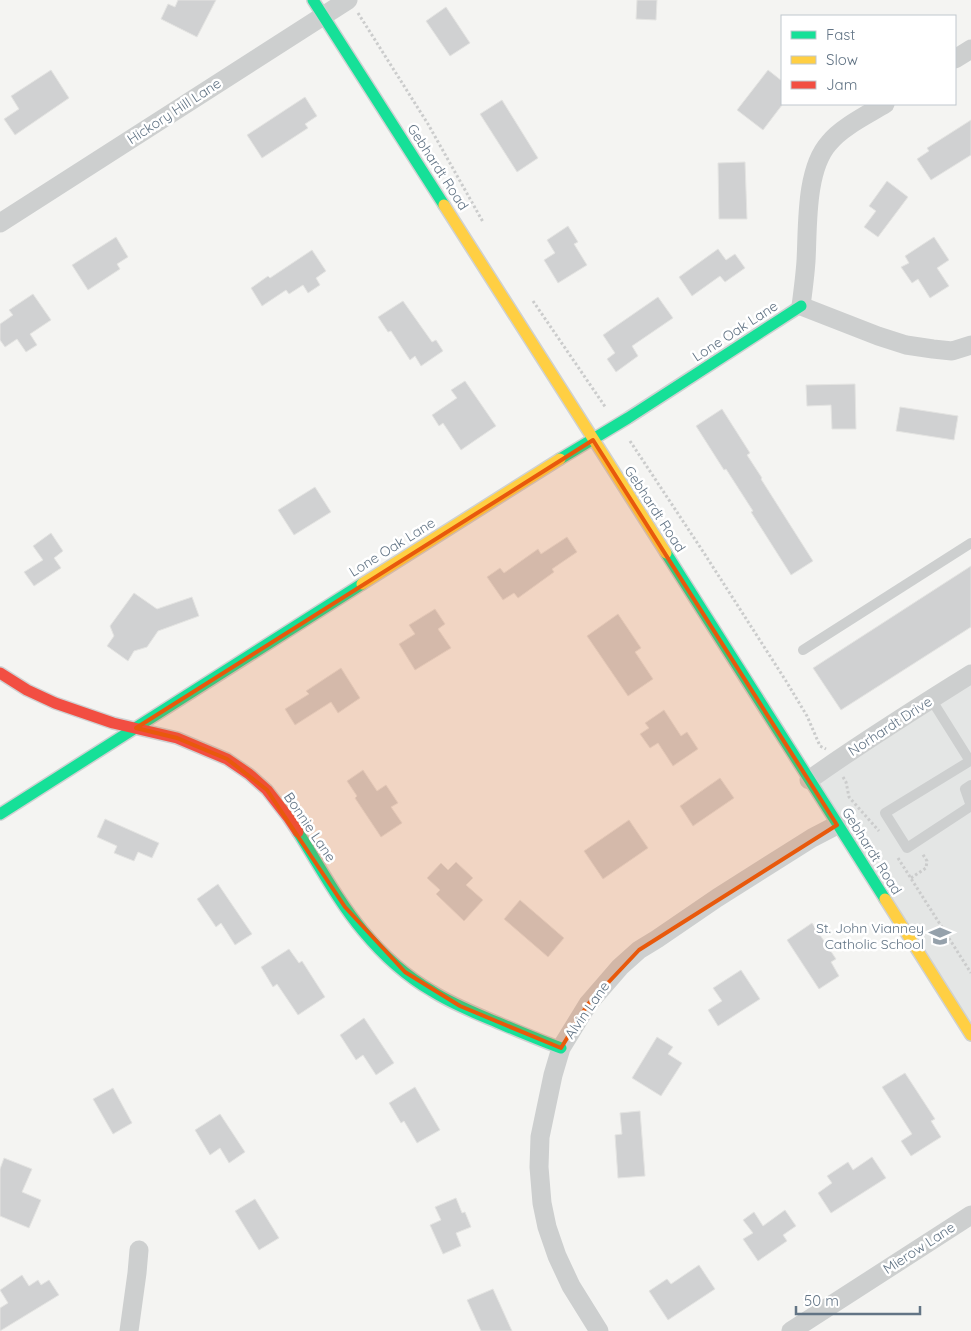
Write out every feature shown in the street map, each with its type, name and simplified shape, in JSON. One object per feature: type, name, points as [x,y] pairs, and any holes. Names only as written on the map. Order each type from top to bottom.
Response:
[{"type":"street","name":"Hickory Hill Lane","points":[[0,223],[318,8],[351,4]]},
{"type":"street","name":"Gebhardt Road","points":[[318,8],[971,1035]]},
{"type":"street","points":[[956,58],[971,49]]},
{"type":"street","points":[[883,105],[840,133],[829,143],[820,157],[814,173],[809,202],[806,263],[801,306],[906,345],[952,350],[971,345]]},
{"type":"street","name":"Lone Oak Lane","points":[[0,814],[593,440],[801,306]]},
{"type":"street","name":"Bonnie Lane","points":[[0,673],[27,690],[55,703],[113,723],[177,738],[228,759],[268,790],[345,907],[363,931],[385,955],[431,991],[460,1006],[561,1048]]},
{"type":"street","name":"Norhardt Drive","points":[[809,780],[971,674]]},
{"type":"street","name":"Alvin Lane","points":[[599,1331],[571,1286],[557,1256],[547,1228],[542,1203],[539,1167],[540,1137],[553,1075],[561,1048],[588,1004],[620,967],[639,950],[812,838],[838,825]]},
{"type":"street","name":"Mierow Lane","points":[[791,1331],[971,1215]]},
{"type":"street","points":[[129,1331],[138,1273],[139,1250]]},
{"type":"lane","points":[[803,650],[971,543]]},
{"type":"lane","points":[[931,699],[971,761],[885,813],[908,848],[971,806],[965,789],[971,785]]},
{"type":"path","points":[[351,4],[428,124],[483,222]]},
{"type":"path","points":[[532,300],[640,455],[786,681],[807,716],[820,746],[828,750],[846,782],[849,797],[884,837]]},
{"type":"path","points":[[911,878],[926,868],[926,861],[916,842]]},
{"type":"path","points":[[894,852],[971,973]]},
{"type":"highlighted area","points":[[593,440],[837,825],[639,950],[588,1004],[561,1048],[460,1006],[405,972],[345,907],[267,790],[227,759],[177,738],[136,728]]},
{"type":"shaded area","name":"St. John Vianney Catholic School","points":[[971,674],[971,1035],[809,780]]},
{"type":"building","points":[[178,0],[216,0],[197,37],[161,19],[168,4],[175,7]]},
{"type":"building","points":[[637,0],[657,0],[656,20],[636,19]]},
{"type":"building","points":[[446,7],[470,43],[450,56],[426,21]]},
{"type":"building","points":[[51,70],[69,98],[15,135],[4,119],[19,109],[11,96]]},
{"type":"building","points":[[768,70],[781,80],[782,105],[763,130],[737,110]]},
{"type":"building","points":[[305,97],[317,116],[305,124],[308,128],[262,158],[247,135]]},
{"type":"building","points":[[502,100],[538,158],[517,172],[480,114]]},
{"type":"building","points":[[971,120],[971,155],[931,180],[917,159],[929,151],[927,148]]},
{"type":"building","points":[[745,162],[747,219],[719,219],[718,163]]},
{"type":"building","points":[[887,181],[908,197],[878,237],[864,227],[876,211],[869,206]]},
{"type":"building","points":[[568,226],[578,242],[574,244],[587,265],[558,283],[544,260],[555,253],[547,240]]},
{"type":"building","points":[[116,237],[128,257],[117,264],[120,269],[88,290],[72,265]]},
{"type":"building","points":[[934,237],[949,260],[937,268],[949,286],[930,298],[918,279],[912,283],[901,267],[909,263],[905,256]]},
{"type":"building","points":[[718,249],[726,260],[735,254],[745,268],[725,282],[720,276],[692,296],[679,277]]},
{"type":"building","points":[[312,250],[326,271],[316,278],[320,285],[308,293],[303,285],[289,294],[286,290],[262,306],[251,288],[268,276],[270,278]]},
{"type":"building","points":[[33,294],[51,320],[30,334],[37,345],[26,352],[17,339],[5,347],[0,340],[0,324],[13,315],[9,310]]},
{"type":"building","points":[[658,297],[673,318],[632,346],[638,356],[616,372],[607,359],[615,353],[603,335]]},
{"type":"building","points":[[403,301],[432,342],[436,340],[443,351],[421,366],[415,356],[410,360],[391,331],[388,332],[378,317]]},
{"type":"building","points":[[465,381],[496,426],[461,450],[443,423],[439,426],[432,415],[457,398],[451,390]]},
{"type":"building","points":[[855,384],[856,429],[832,429],[831,405],[807,406],[806,385]]},
{"type":"building","points":[[900,407],[958,416],[954,440],[896,431]]},
{"type":"building","points":[[722,409],[750,453],[747,455],[761,479],[813,561],[791,575],[751,512],[753,511],[696,426]]},
{"type":"building","points":[[315,487],[331,512],[294,535],[278,510]]},
{"type":"building","points":[[51,533],[63,551],[54,558],[61,568],[34,586],[24,572],[43,560],[33,546]]},
{"type":"building","points":[[567,537],[577,552],[552,569],[554,572],[518,598],[514,593],[503,600],[487,577],[500,568],[504,573],[538,549],[541,554]]},
{"type":"building","points":[[971,566],[971,627],[841,710],[813,668]]},
{"type":"building","points":[[134,593],[157,609],[192,597],[199,616],[158,631],[147,647],[134,651],[128,661],[107,646],[114,636],[110,626]]},
{"type":"building","points":[[435,609],[445,624],[438,629],[451,648],[415,670],[399,644],[415,634],[409,625]]},
{"type":"building","points":[[618,614],[641,648],[635,652],[653,679],[628,696],[587,636]]},
{"type":"building","points":[[341,668],[360,698],[338,713],[331,702],[295,725],[285,709],[309,694],[306,691]]},
{"type":"building","points":[[664,710],[681,736],[687,732],[698,749],[673,766],[658,743],[650,748],[640,734],[649,728],[645,723]]},
{"type":"building","points":[[363,770],[377,791],[386,785],[398,803],[391,807],[402,823],[381,837],[355,798],[357,796],[347,781]]},
{"type":"building","points":[[720,778],[734,798],[693,826],[680,806]]},
{"type":"building","points":[[105,819],[159,843],[152,858],[138,852],[134,861],[114,853],[117,846],[97,837]]},
{"type":"building","points":[[629,820],[648,848],[603,879],[584,851]]},
{"type":"building","points":[[456,862],[473,878],[466,885],[483,900],[464,921],[436,894],[440,890],[427,878],[441,863],[448,870]]},
{"type":"building","points":[[218,884],[252,934],[235,945],[221,923],[216,927],[197,899]]},
{"type":"building","points":[[520,900],[564,938],[548,957],[504,919]]},
{"type":"building","points":[[812,923],[836,959],[831,962],[839,976],[819,989],[787,940]]},
{"type":"building","points":[[289,949],[299,963],[302,961],[325,997],[298,1015],[277,984],[273,987],[261,967]]},
{"type":"building","points":[[741,970],[760,999],[718,1026],[708,1010],[722,1001],[713,988]]},
{"type":"building","points":[[364,1018],[394,1063],[376,1075],[363,1055],[356,1060],[340,1035]]},
{"type":"building","points":[[657,1037],[673,1047],[668,1054],[682,1063],[661,1096],[632,1078]]},
{"type":"building","points":[[905,1073],[935,1119],[931,1121],[941,1137],[911,1156],[901,1141],[912,1134],[882,1087]]},
{"type":"building","points":[[415,1087],[440,1130],[417,1143],[404,1121],[401,1123],[389,1103]]},
{"type":"building","points":[[113,1088],[132,1123],[113,1134],[93,1099]]},
{"type":"building","points":[[640,1111],[645,1176],[618,1178],[615,1135],[622,1134],[620,1113]]},
{"type":"building","points":[[220,1114],[245,1152],[229,1163],[220,1148],[210,1155],[195,1130]]},
{"type":"building","points":[[872,1157],[886,1178],[831,1213],[818,1193],[832,1183],[827,1176],[848,1162],[853,1170]]},
{"type":"building","points":[[4,1158],[32,1169],[22,1192],[41,1200],[29,1228],[0,1216],[0,1169]]},
{"type":"building","points":[[456,1198],[462,1213],[465,1212],[471,1227],[456,1233],[461,1246],[443,1254],[430,1225],[441,1220],[435,1207]]},
{"type":"building","points":[[255,1199],[279,1238],[259,1250],[235,1211]]},
{"type":"building","points":[[785,1210],[796,1226],[783,1235],[787,1241],[758,1261],[743,1239],[753,1233],[743,1220],[754,1212],[763,1226]]},
{"type":"building","points":[[699,1265],[715,1289],[668,1320],[649,1291],[667,1279],[671,1284]]},
{"type":"building","points":[[22,1275],[29,1286],[38,1280],[41,1285],[49,1280],[59,1295],[0,1331],[0,1308],[8,1303],[0,1290]]},
{"type":"building","points":[[493,1289],[512,1331],[481,1331],[467,1300]]},
{"type":"traffic: fast","points":[[313,0],[444,205]]},
{"type":"traffic: fast","points":[[560,459],[628,418],[801,306]]},
{"type":"traffic: fast","points":[[666,553],[885,899]]},
{"type":"traffic: fast","points":[[0,814],[362,584]]},
{"type":"traffic: fast","points":[[298,832],[354,919],[378,948],[395,964],[422,985],[459,1006],[561,1048]]},
{"type":"traffic: slow","points":[[444,205],[666,553]]},
{"type":"traffic: slow","points":[[362,584],[560,459]]},
{"type":"traffic: slow","points":[[885,899],[971,1035]]},
{"type":"traffic: jam","points":[[0,673],[27,690],[55,703],[113,723],[177,738],[227,759],[249,774],[267,790],[298,832]]},
{"type":"place","name":"St. John Vianney Catholic School","points":[[940,936]]}]
